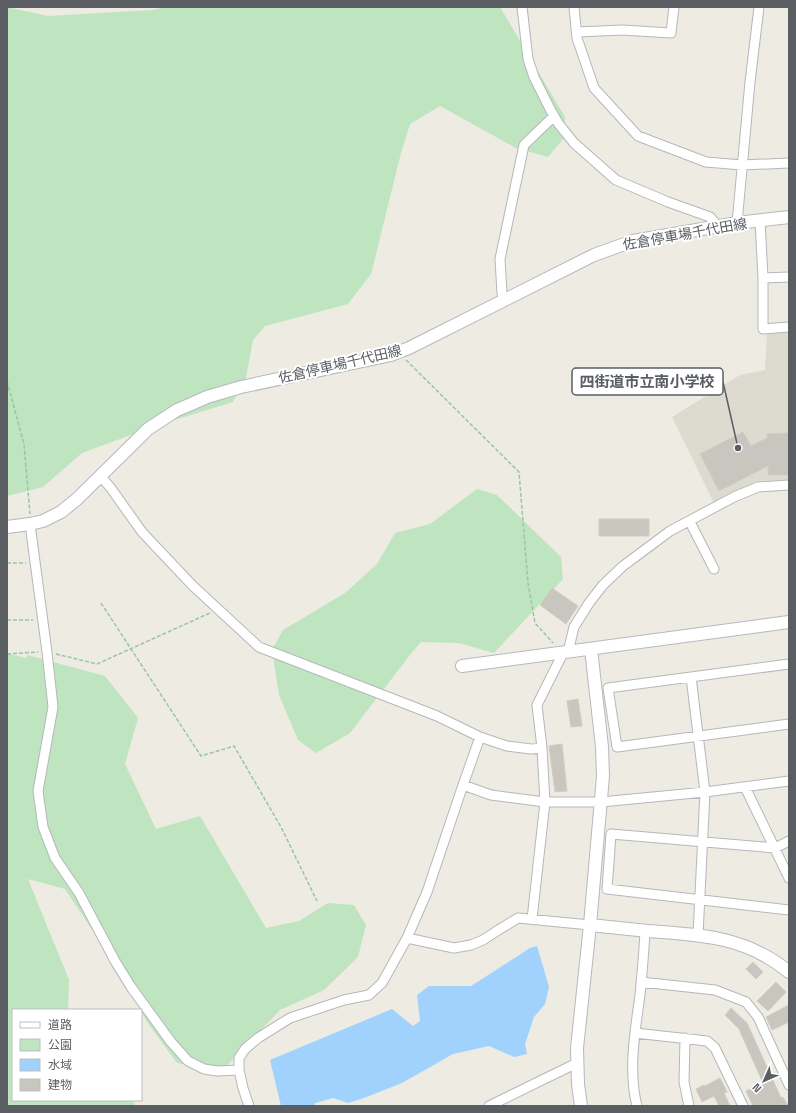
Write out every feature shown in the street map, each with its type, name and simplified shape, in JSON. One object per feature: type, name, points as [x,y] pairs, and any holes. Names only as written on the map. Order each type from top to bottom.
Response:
[{"type":"street","points":[[522,7],[528,58],[541,92],[554,116],[574,143],[616,180],[668,202],[710,217],[718,226]]},
{"type":"street","points":[[574,7],[577,32],[594,88],[638,136],[706,162],[742,165],[789,163]]},
{"type":"street","points":[[577,32],[622,30],[671,33],[674,7]]},
{"type":"street","points":[[737,223],[750,82],[759,7]]},
{"type":"street","points":[[504,300],[502,293],[500,259],[524,145],[554,116]]},
{"type":"street","name":"佐倉停車場千代田線","points":[[7,527],[43,521],[61,512],[101,477],[148,429],[177,410],[207,397],[241,387],[369,360],[409,348],[594,255],[620,245],[633,241],[718,226],[789,217]]},
{"type":"street","points":[[760,220],[764,329],[789,327]]},
{"type":"street","points":[[763,278],[789,277]]},
{"type":"street","points":[[101,477],[110,487],[142,532],[192,585],[259,647],[437,716],[480,737],[507,746],[531,749],[542,748]]},
{"type":"street","points":[[532,919],[545,802],[542,748],[537,705],[566,652],[574,627],[589,603],[603,585],[623,566],[670,531],[690,522],[734,497],[758,487],[789,485]]},
{"type":"street","points":[[690,522],[714,570]]},
{"type":"street","points":[[30,524],[47,652],[52,707],[38,791],[42,827],[55,858],[79,893],[115,961],[131,987],[175,1047],[188,1061],[204,1069],[217,1071],[239,1070]]},
{"type":"street","points":[[462,666],[789,622]]},
{"type":"street","points":[[581,1106],[578,1084],[577,1048],[590,925],[603,776],[602,747],[591,649]]},
{"type":"street","points":[[789,664],[608,688],[617,747],[789,724]]},
{"type":"street","points":[[691,677],[705,792],[698,934]]},
{"type":"street","points":[[249,1106],[239,1070],[239,1058],[245,1049],[258,1038],[290,1018],[344,1000],[368,995],[382,983],[406,938],[427,892],[480,737]]},
{"type":"street","points":[[463,785],[491,795],[545,802],[601,802],[705,792],[789,781]]},
{"type":"street","points":[[745,787],[789,878]]},
{"type":"street","points":[[789,841],[775,848],[611,834],[607,889],[789,910]]},
{"type":"street","points":[[406,938],[454,948],[471,945],[483,940],[518,918],[532,919],[646,931],[698,934],[752,948],[770,958],[789,972]]},
{"type":"street","points":[[637,1106],[632,1079],[635,1033],[646,931]]},
{"type":"street","points":[[641,982],[715,990],[746,1002],[758,1018],[789,1084]]},
{"type":"street","points":[[635,1033],[707,1041],[715,1048],[743,1106]]},
{"type":"street","points":[[685,1038],[684,1082],[689,1106]]},
{"type":"street","points":[[489,1106],[504,1103],[577,1063]]},
{"type":"path","points":[[398,352],[519,472],[528,583],[535,623],[547,638],[566,652]]},
{"type":"path","points":[[7,380],[24,444],[30,524]]},
{"type":"path","points":[[7,563],[36,564]]},
{"type":"path","points":[[101,603],[201,756],[234,746],[282,827],[317,901]]},
{"type":"path","points":[[7,654],[47,652],[97,664],[219,609]]},
{"type":"path","points":[[7,620],[43,620]]},
{"type":"shaded area","points":[[789,331],[789,480],[757,481],[714,503],[672,417],[740,375],[765,370],[767,332]]},
{"type":"green space","points":[[7,7],[48,16],[152,10],[166,7],[500,7],[565,117],[563,139],[548,157],[516,148],[440,106],[410,124],[401,153],[371,274],[348,304],[265,326],[253,340],[245,383],[241,387],[233,402],[158,425],[82,453],[43,487],[7,496]]},
{"type":"green space","points":[[477,489],[497,495],[561,557],[563,579],[494,653],[459,643],[421,642],[350,733],[316,753],[298,740],[279,695],[272,650],[283,630],[345,593],[377,564],[395,533],[430,524]]},
{"type":"green space","points":[[7,653],[26,658],[27,655],[105,676],[138,718],[125,764],[156,829],[200,816],[266,928],[299,921],[328,903],[354,905],[366,925],[358,957],[324,990],[280,1010],[222,1071],[177,1063],[147,1022],[142,1013],[142,1009],[140,1009],[117,967],[65,889],[28,879],[69,980],[68,1009],[12,1009],[12,1101],[133,1101],[135,1106],[7,1106]]},
{"type":"water","points":[[537,946],[549,987],[545,1004],[534,1017],[525,1044],[527,1054],[514,1057],[489,1046],[453,1054],[402,1083],[348,1103],[333,1098],[315,1103],[314,1106],[281,1106],[270,1060],[392,1009],[413,1026],[420,1021],[417,995],[429,986],[471,986],[530,948]]},
{"type":"building","points":[[743,432],[751,446],[767,438],[767,434],[789,433],[789,475],[768,475],[768,466],[719,491],[700,454]]},
{"type":"building","points":[[599,519],[649,519],[649,536],[599,536]]},
{"type":"building","points":[[552,588],[578,606],[566,624],[540,605]]},
{"type":"building","points":[[578,699],[582,726],[571,727],[567,701]]},
{"type":"building","points":[[562,744],[567,791],[555,792],[549,746]]},
{"type":"building","points":[[753,962],[763,972],[756,979],[746,969]]},
{"type":"building","points":[[776,982],[786,992],[768,1011],[757,1001]]},
{"type":"building","points":[[789,1005],[789,1022],[772,1030],[766,1017]]},
{"type":"building","points":[[731,1008],[747,1023],[781,1098],[783,1097],[788,1106],[753,1106],[746,1091],[763,1083],[739,1029],[725,1015]]},
{"type":"building","points":[[720,1078],[727,1092],[724,1093],[730,1106],[719,1106],[714,1096],[702,1102],[696,1089]]},
{"type":"place","name":"四街道市立南小学校","points":[[738,448]]}]
